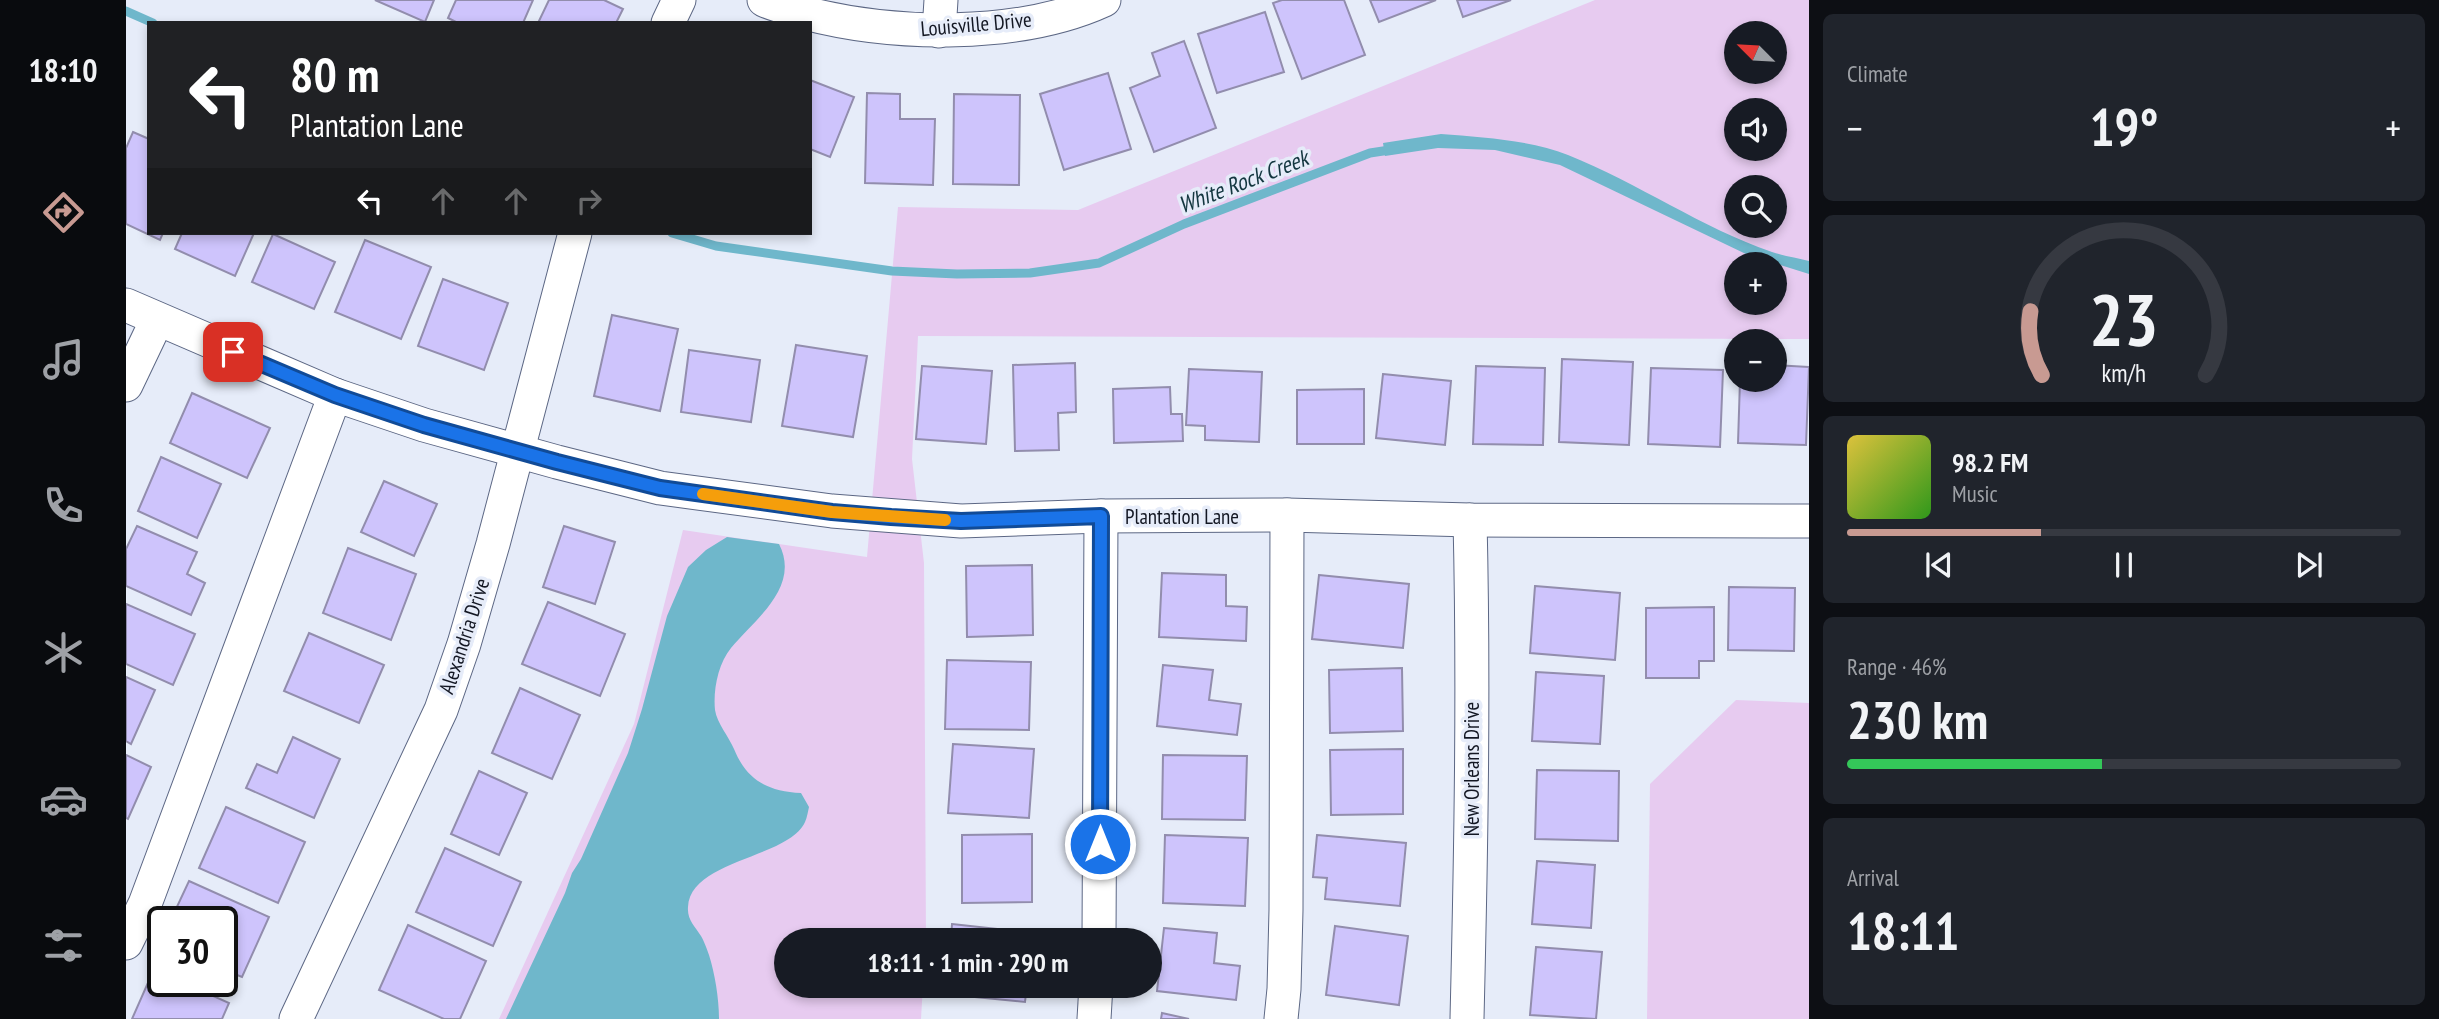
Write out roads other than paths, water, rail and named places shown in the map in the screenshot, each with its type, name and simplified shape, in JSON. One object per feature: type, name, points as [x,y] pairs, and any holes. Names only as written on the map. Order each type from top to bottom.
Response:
[{"type":"street","points":[[669,21],[679,0]]},
{"type":"street","name":"Louisville Drive","points":[[764,0],[833,20],[871,27],[940,15],[1007,25],[1053,16],[1104,0]]},
{"type":"street","name":"Alexandria Drive","points":[[296,1019],[441,710],[471,620],[574,235]]},
{"type":"street","name":"Plantation Lane","points":[[126,305],[335,395],[424,425],[660,488],[832,512],[961,521],[1101,516],[1287,515],[1470,520],[1809,522]]},
{"type":"street","points":[[126,385],[157,320]]},
{"type":"street","points":[[126,943],[145,904],[335,395]]},
{"type":"street","points":[[1281,1019],[1286,911],[1287,515]]},
{"type":"street","points":[[1099,928],[1101,516]]},
{"type":"street","name":"New Orleans Drive","points":[[1467,1019],[1471,833],[1470,520]]},
{"type":"street","points":[[1094,1019],[1095,998]]},
{"type":"water","points":[[1441,134],[1489,138],[1553,150],[1620,179],[1724,233],[1724,238],[1737,238],[1774,252],[1742,252],[1560,165],[1495,150],[1438,148],[1385,156],[1383,143]]},
{"type":"water","points":[[1787,256],[1809,261],[1809,274],[1787,267]]},
{"type":"water","points":[[727,537],[779,544],[784,560],[784,574],[780,588],[763,614],[731,648],[723,662],[716,686],[716,715],[739,760],[752,776],[769,787],[801,793],[809,807],[805,822],[795,834],[780,844],[722,869],[705,879],[693,891],[688,907],[689,916],[709,955],[719,1019],[506,1019],[628,753],[667,616],[688,567],[706,550]]},
{"type":"waterway","name":"White Rock Creek","points":[[126,11],[148,21]]},
{"type":"waterway","name":"White Rock Creek","points":[[679,235],[716,246],[892,271],[1030,273],[1099,263],[1184,224],[1370,153],[1396,149]]}]
